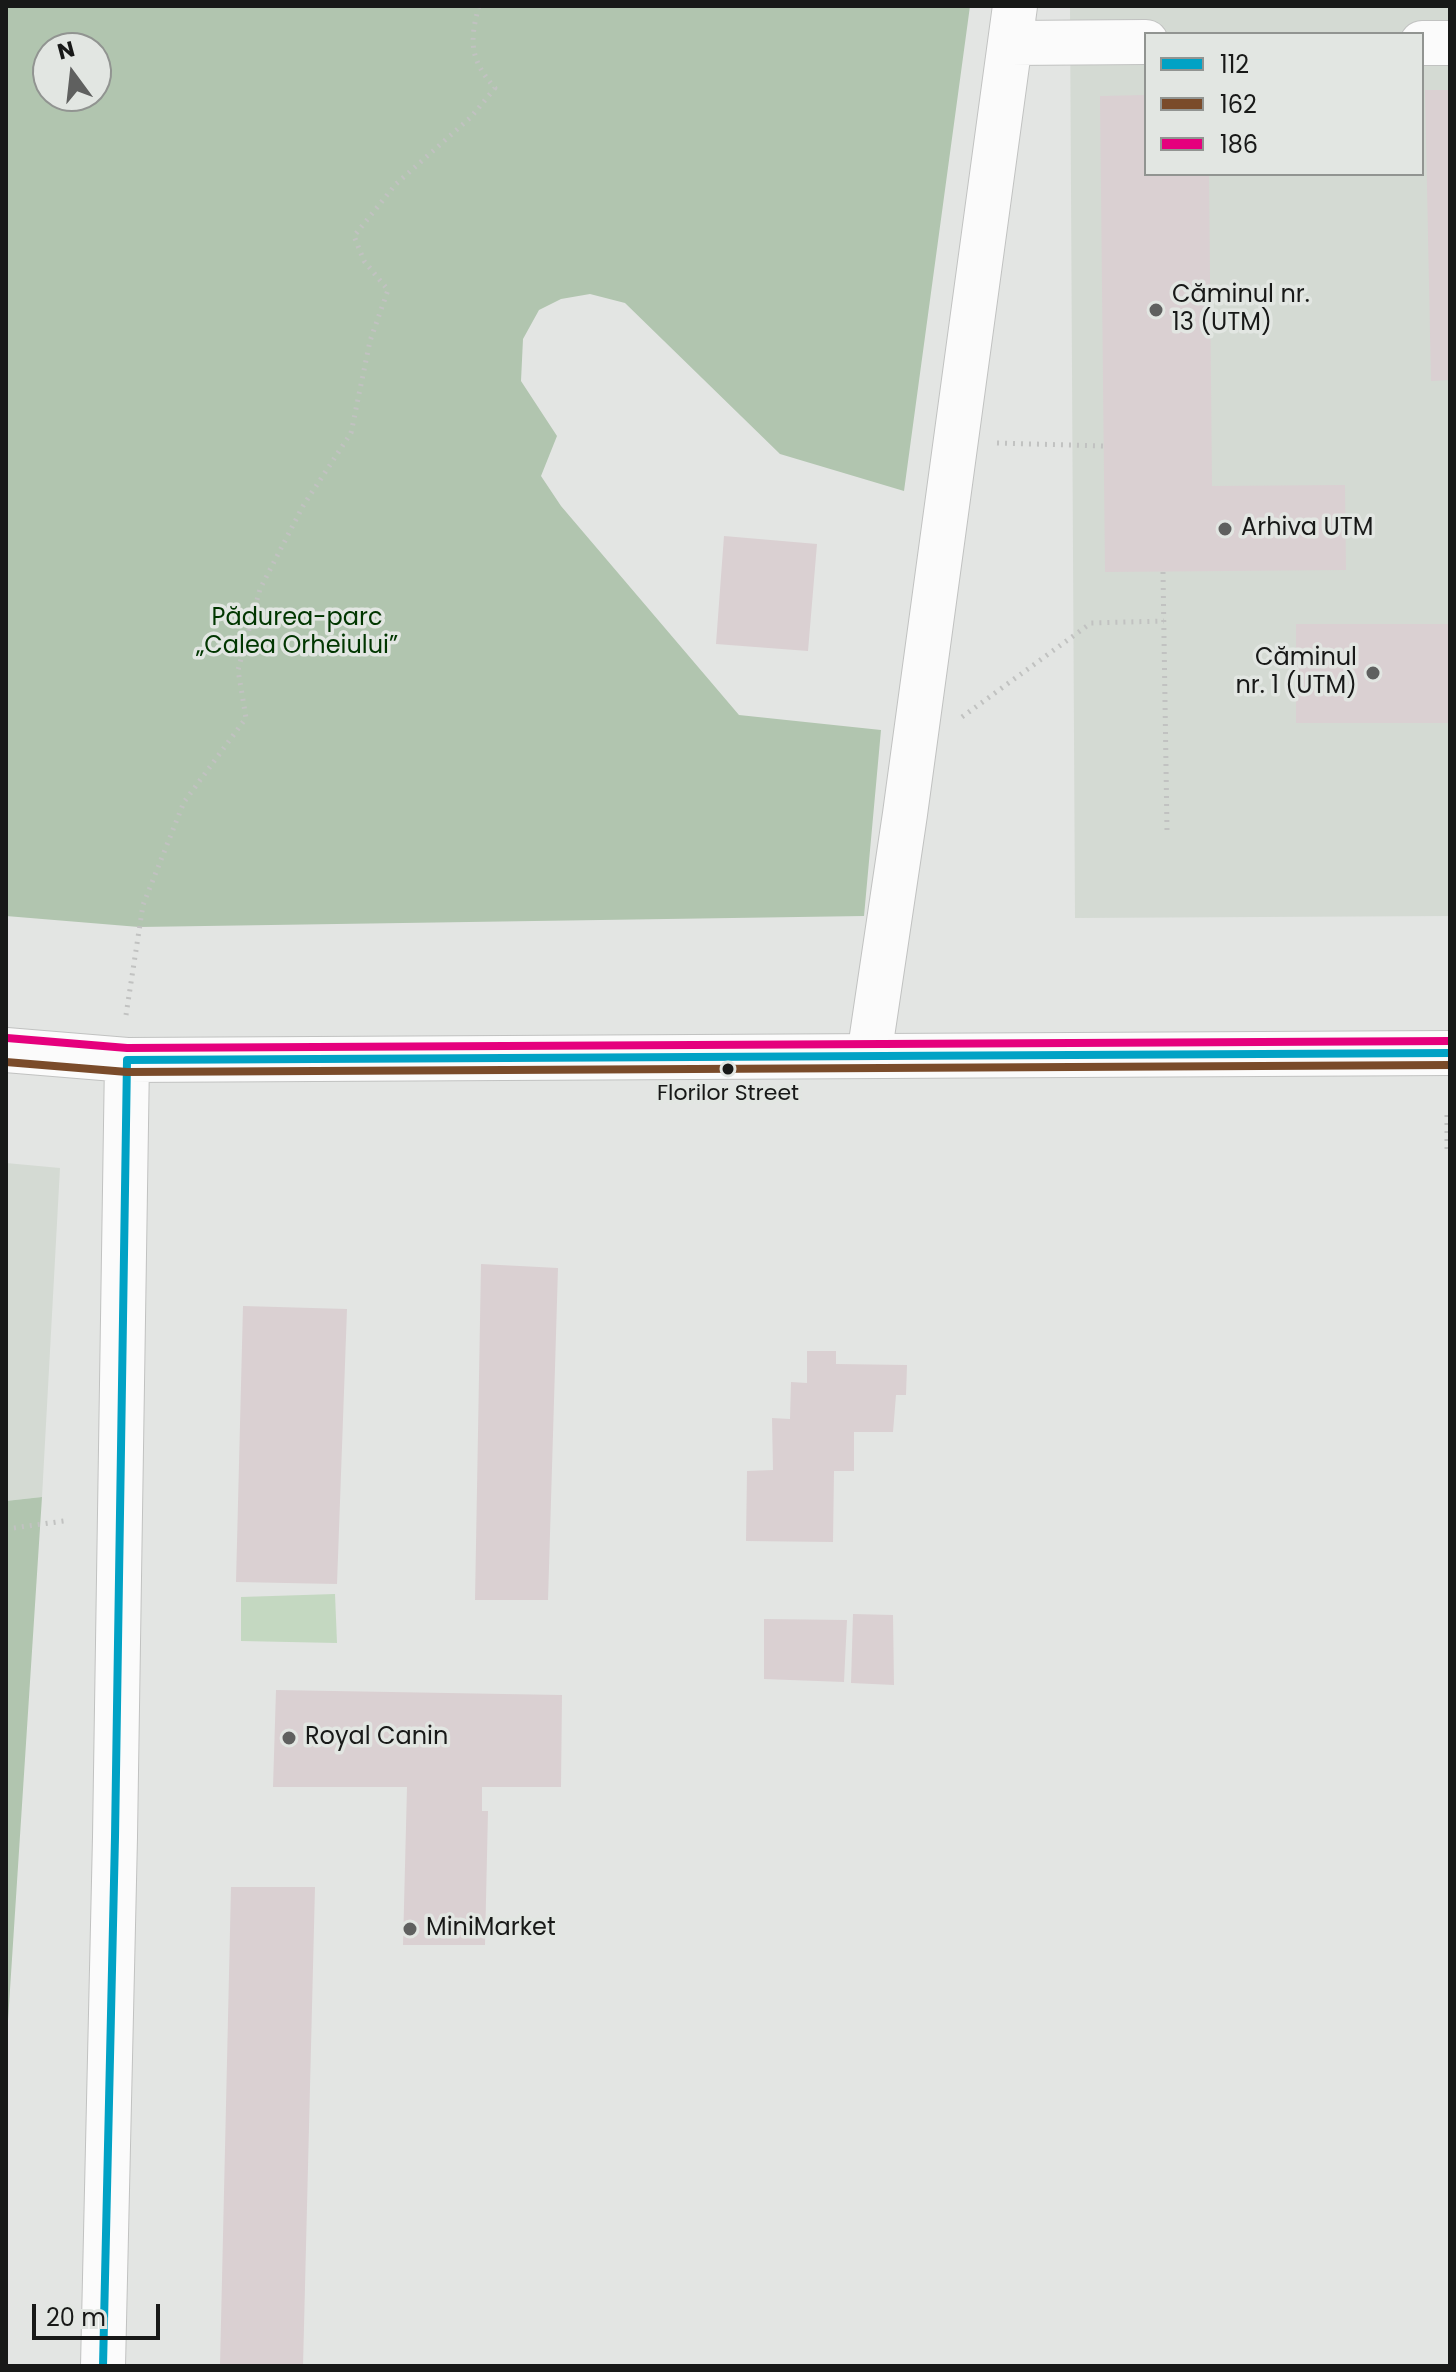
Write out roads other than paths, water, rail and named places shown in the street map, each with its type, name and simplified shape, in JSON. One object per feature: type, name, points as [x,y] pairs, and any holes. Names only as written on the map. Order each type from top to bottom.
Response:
[{"type":"main road","points":[[869,1056],[1012,24],[1144,42]]},
{"type":"main road","points":[[1424,43],[1450,43]]},
{"type":"main road","points":[[6,1050],[127,1060],[1450,1053]]},
{"type":"main road","points":[[103,2366],[127,1060]]},
{"type":"place","name":"Căminul nr. 13 (UTM)","points":[[1156,310]]},
{"type":"place","name":"Arhiva UTM","points":[[1225,529]]},
{"type":"place","name":"Căminul nr. 1 (UTM)","points":[[1373,673]]},
{"type":"place","name":"Florilor Street","points":[[728,1069]]},
{"type":"place","name":"Royal Canin","points":[[289,1738]]},
{"type":"place","name":"MiniMarket","points":[[410,1929]]},
{"type":"park label","name":"Pădurea-parc „Calea Orheiului”","points":[[297,633]]}]
